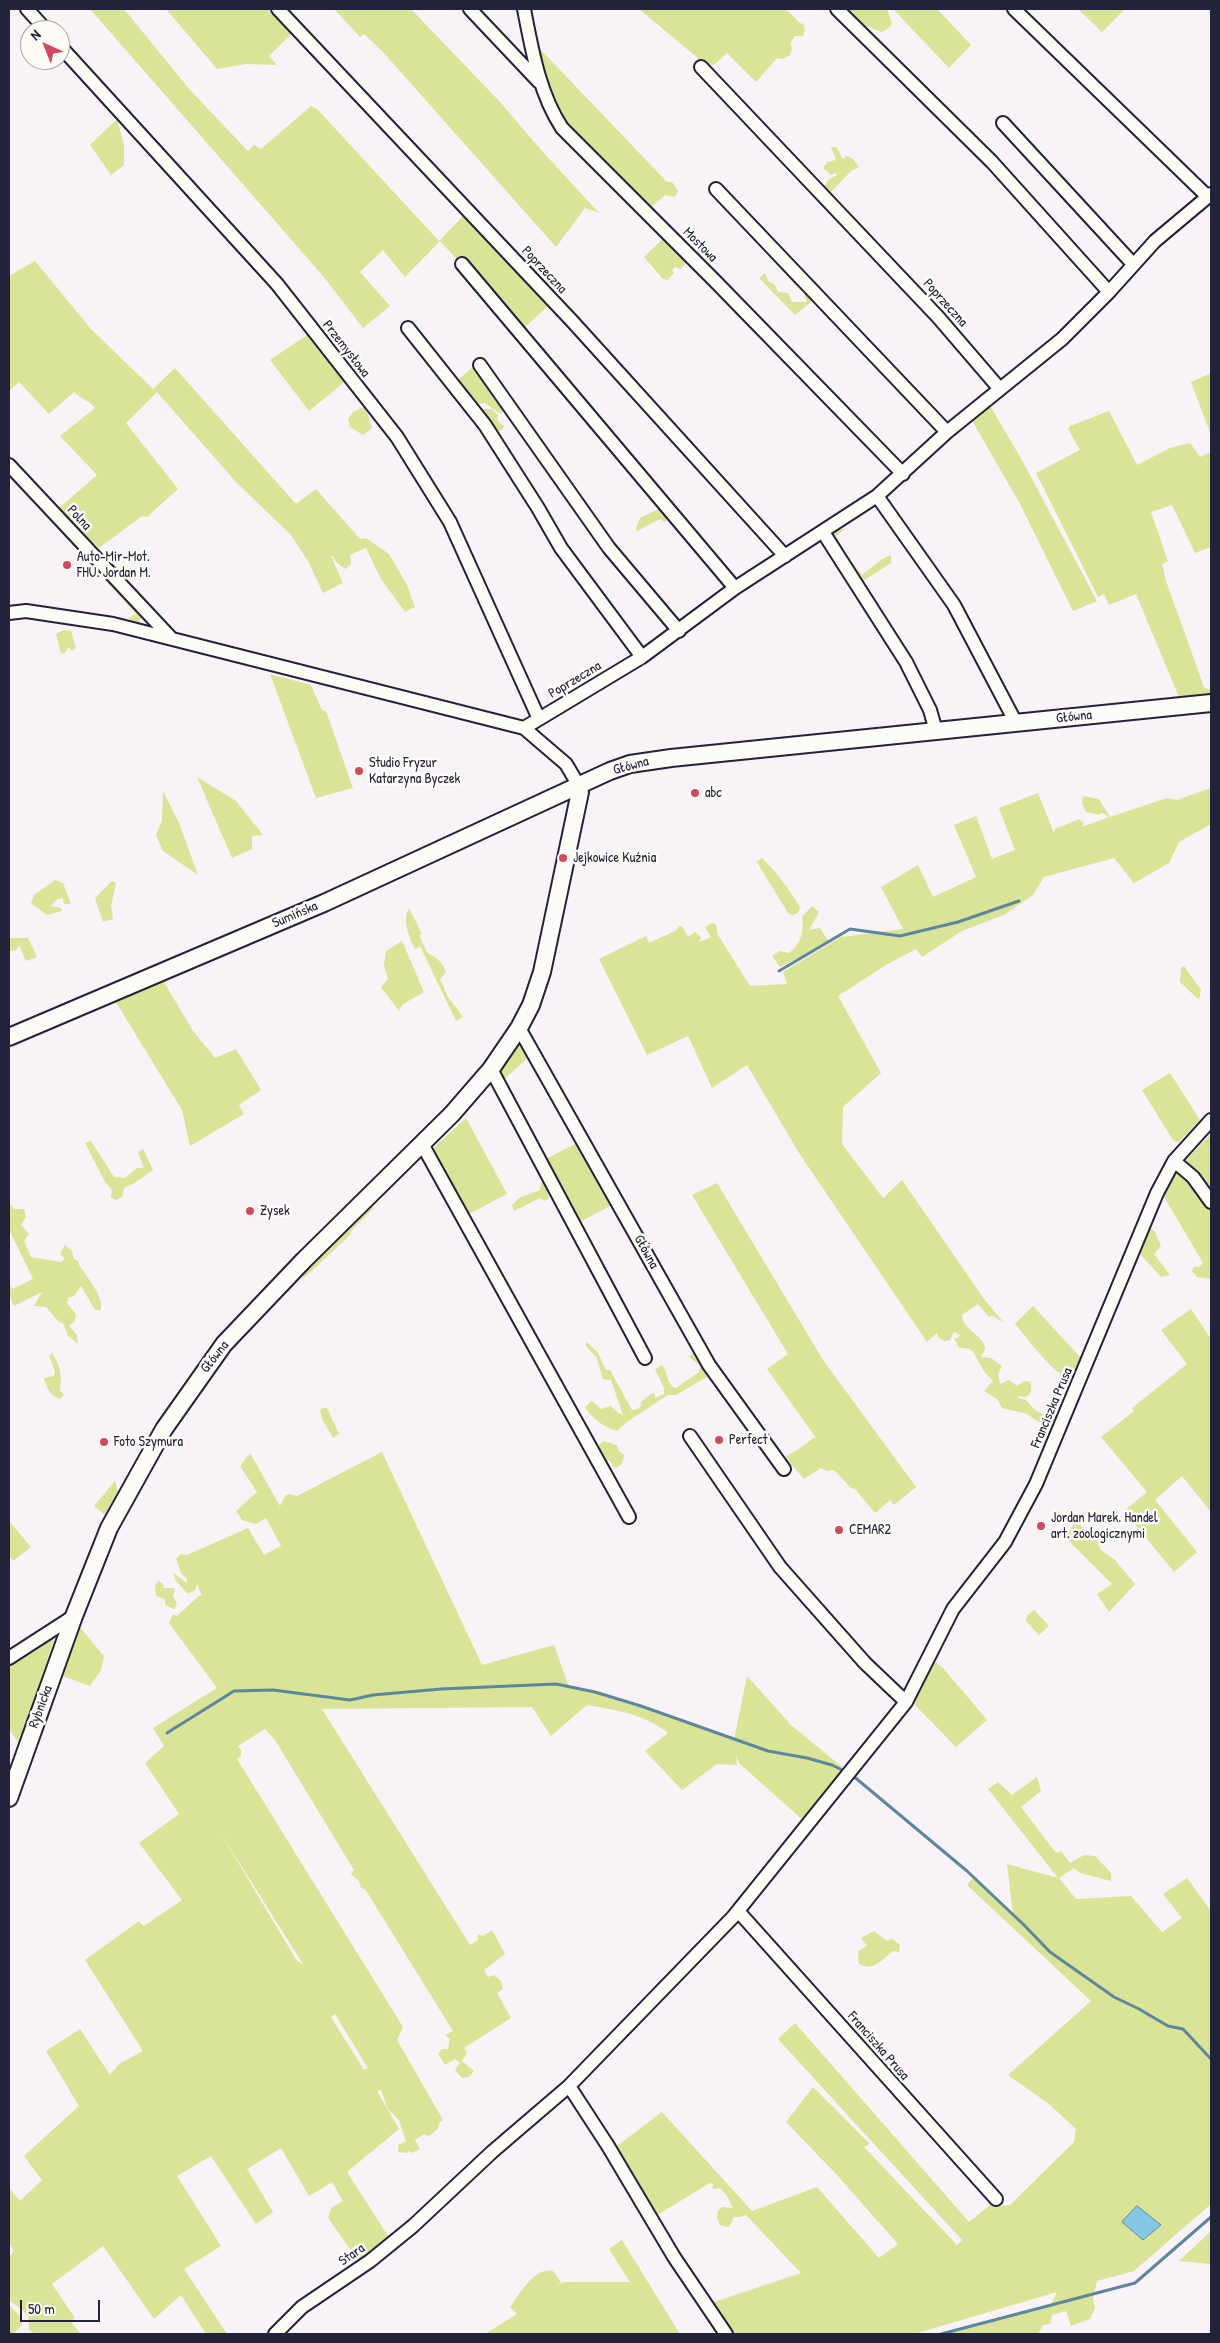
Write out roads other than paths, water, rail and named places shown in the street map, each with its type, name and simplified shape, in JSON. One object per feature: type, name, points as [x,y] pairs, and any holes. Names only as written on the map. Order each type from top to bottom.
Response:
[{"type":"street","points":[[28,9],[37,20]]},
{"type":"street","name":"Poprzeczna","points":[[278,9],[566,314],[785,556]]},
{"type":"street","points":[[470,9],[541,84]]},
{"type":"street","name":"Mostowa","points":[[524,9],[541,84],[549,105],[562,128],[713,279],[903,474]]},
{"type":"street","points":[[837,9],[992,162],[1109,292]]},
{"type":"street","name":"Poprzeczna","points":[[524,728],[642,657],[735,588],[878,496],[947,432],[999,388],[1062,339],[1109,292],[1155,241],[1209,195],[1014,9]]},
{"type":"street","name":"Przemysłowa","points":[[70,57],[276,284],[396,437],[450,522],[539,719]]},
{"type":"street","name":"Poprzeczna","points":[[701,67],[938,317],[999,388]]},
{"type":"street","points":[[1003,123],[1133,264]]},
{"type":"street","points":[[716,189],[947,432]]},
{"type":"street","points":[[462,264],[735,588]]},
{"type":"street","points":[[408,328],[484,425],[538,508],[561,548],[642,657]]},
{"type":"street","points":[[480,365],[609,548],[679,631]]},
{"type":"street","name":"Polna","points":[[9,465],[172,639]]},
{"type":"street","points":[[878,496],[954,605],[1016,723]]},
{"type":"street","points":[[823,532],[906,662],[930,710],[936,731]]},
{"type":"street","points":[[9,613],[26,611],[114,624],[524,728],[566,764],[579,786]]},
{"type":"street","points":[[140,631],[148,614]]},
{"type":"street","name":"Główna","points":[[74,1616],[111,1525],[164,1429],[212,1360],[250,1316],[304,1260],[422,1144],[491,1069],[519,1028],[531,1005],[542,972],[580,792],[579,786],[618,768],[652,760],[1211,703]]},
{"type":"street","name":"Sumińska","points":[[9,1037],[324,903],[579,786]]},
{"type":"street","name":"Główna","points":[[519,1028],[709,1365],[784,1469]]},
{"type":"street","points":[[491,1069],[644,1358]]},
{"type":"street","name":"Franciszka Prusa","points":[[445,2197],[492,2152],[569,2086],[738,1911],[906,1702],[953,1609],[1005,1542],[1036,1484],[1156,1193],[1174,1161],[1211,1120]]},
{"type":"street","points":[[422,1144],[629,1517]]},
{"type":"street","points":[[1174,1161],[1193,1177],[1211,1202]]},
{"type":"street","points":[[690,1436],[780,1567],[865,1663],[906,1702]]},
{"type":"street","points":[[9,1658],[74,1616]]},
{"type":"street","name":"Rybnicka","points":[[9,1798],[74,1616]]},
{"type":"street","name":"Franciszka Prusa","points":[[738,1911],[996,2200]]},
{"type":"street","points":[[569,2086],[608,2146],[674,2257],[726,2334]]},
{"type":"street","name":"Stara","points":[[274,2334],[302,2307],[370,2262],[445,2197]]},
{"type":"water","points":[[1137,2206],[1161,2225],[1143,2240],[1122,2222]]},
{"type":"waterway","points":[[779,971],[850,929],[900,936],[958,922],[1019,901]]},
{"type":"waterway","points":[[167,1733],[234,1691],[273,1690],[350,1700],[373,1695],[441,1689],[556,1684],[595,1692],[641,1706],[768,1751],[807,1758],[832,1765],[846,1772]]},
{"type":"waterway","points":[[852,1775],[967,1871],[1050,1952],[1114,1997],[1168,2026],[1183,2029],[1211,2059]]},
{"type":"waterway","points":[[941,2334],[1135,2283],[1211,2217]]},
{"type":"place","name":"Auto-Mir-Mot. FHU. Jordan M.","points":[[67,565]]},
{"type":"place","name":"Studio Fryzur Katarzyna Byczek","points":[[359,771]]},
{"type":"place","name":"abc","points":[[695,793]]},
{"type":"place","name":"Jejkowice Kuźnia","points":[[563,858]]},
{"type":"place","name":"Zysek","points":[[250,1211]]},
{"type":"place","name":"Perfect","points":[[719,1440]]},
{"type":"place","name":"Foto Szymura","points":[[104,1442]]},
{"type":"place","name":"Jordan Marek. Handel art. zoologicznymi","points":[[1041,1526]]},
{"type":"place","name":"CEMAR2","points":[[839,1530]]}]
